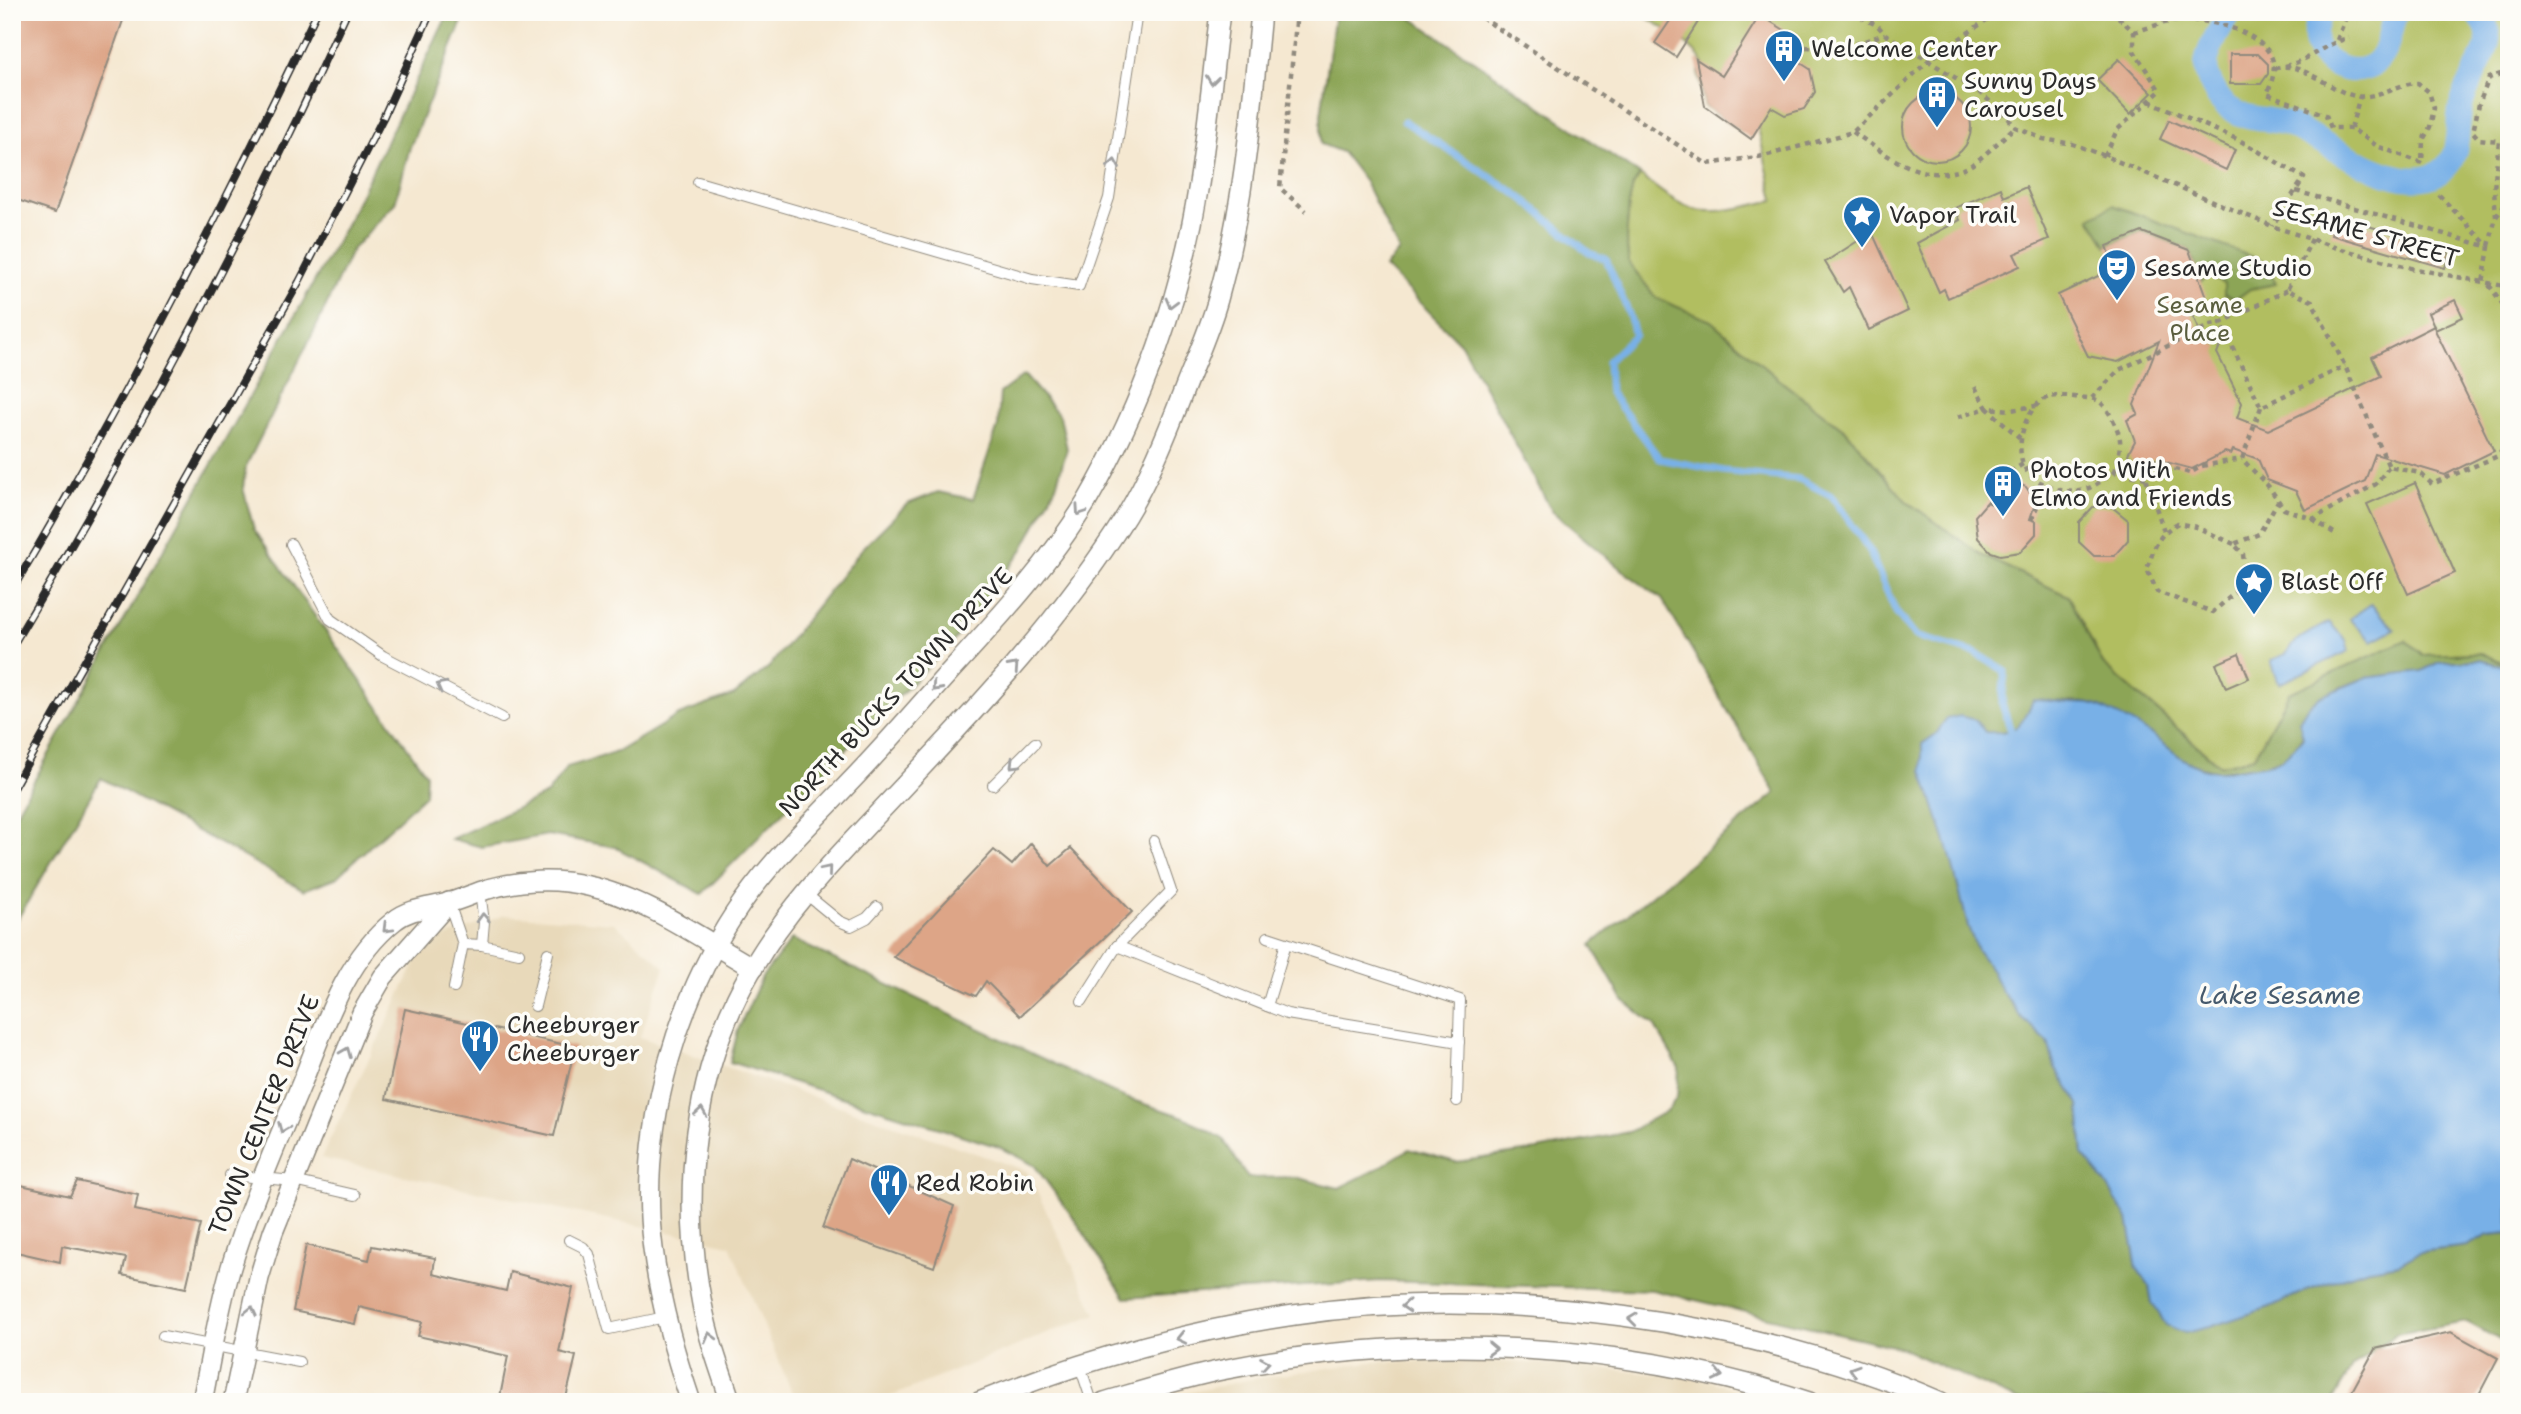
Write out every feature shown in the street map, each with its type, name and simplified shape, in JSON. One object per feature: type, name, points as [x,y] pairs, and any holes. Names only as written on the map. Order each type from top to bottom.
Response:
[{"type":"street","name":"NORTH BUCKS TOWN DRIVE","points":[[691,1402],[674,1354],[665,1317],[650,1220],[650,1158],[663,1083],[681,1022],[716,947],[736,912],[781,853],[850,782],[1032,580],[1091,492],[1114,449],[1147,375],[1168,316],[1190,234],[1220,12]]},
{"type":"street","points":[[731,1402],[717,1362],[702,1303],[692,1226],[691,1189],[701,1106],[734,1002],[782,924],[806,894],[1040,638],[1088,574],[1128,511],[1150,469],[1205,336],[1224,277],[1244,173],[1261,12]]},
{"type":"street","name":"TOWN CENTER DRIVE","points":[[202,1402],[230,1270],[263,1176],[332,1007],[365,952],[393,921],[408,911],[480,892],[523,882],[558,881],[616,893],[753,968]]},
{"type":"street","points":[[233,1402],[242,1350],[269,1244],[362,1013],[383,977],[449,902]]},
{"type":"street","points":[[979,1402],[1126,1351],[1219,1329],[1294,1315],[1417,1305],[1559,1310],[1656,1322],[1810,1355],[1912,1389],[1941,1402]]},
{"type":"street","points":[[1104,1402],[1226,1369],[1304,1356],[1442,1348],[1541,1350],[1639,1361],[1722,1376],[1809,1402]]},
{"type":"lane","points":[[698,182],[1032,279],[1079,286],[1109,198],[1137,12]]},
{"type":"lane","points":[[291,544],[330,619],[383,656],[502,718]]},
{"type":"lane","points":[[993,785],[1035,743]]},
{"type":"lane","points":[[1082,1000],[1117,946],[1171,891],[1154,841]]},
{"type":"lane","points":[[480,892],[484,922],[482,945]]},
{"type":"lane","points":[[806,894],[839,921],[851,926],[867,918],[877,907]]},
{"type":"lane","points":[[449,902],[463,944],[454,988]]},
{"type":"lane","points":[[1268,937],[1460,1000],[1457,1101]]},
{"type":"lane","points":[[1267,1006],[1286,943]]},
{"type":"lane","points":[[463,944],[519,953]]},
{"type":"lane","points":[[1117,946],[1287,1014],[1459,1042]]},
{"type":"lane","points":[[535,1006],[548,953]]},
{"type":"lane","points":[[230,1175],[263,1176],[355,1195]]},
{"type":"lane","points":[[569,1240],[583,1247],[589,1254],[610,1329],[665,1317]]},
{"type":"lane","points":[[163,1336],[299,1362]]},
{"type":"lane","points":[[1080,1366],[1092,1402]]},
{"type":"path","points":[[1297,12],[1280,188],[1306,211]]},
{"type":"path","points":[[1472,12],[1707,164],[1764,156],[1853,132],[1929,60],[1998,12]]},
{"type":"path","points":[[1852,12],[1980,93],[2006,115],[2015,127],[1967,168],[1939,173],[1919,172],[1853,132]]},
{"type":"path","points":[[2105,156],[2117,130],[2160,91],[2134,51],[2134,32],[2113,12]]},
{"type":"path","points":[[2337,40],[2348,12]]},
{"type":"path","points":[[2134,32],[2178,20],[2208,23],[2242,32],[2257,39],[2271,56],[2274,68],[2267,93],[2326,115],[2332,128],[2351,128],[2377,146],[2422,163],[2423,140],[2430,127],[2434,108],[2429,92],[2418,83],[2360,96],[2329,86],[2307,72],[2284,66]]},
{"type":"path","points":[[1806,47],[1844,48],[1885,34]]},
{"type":"path","points":[[2274,68],[2302,61],[2337,40],[2348,38]]},
{"type":"path","points":[[2509,71],[2488,78],[2473,132],[2479,139],[2499,141],[2494,188],[2496,217],[2488,247],[2486,284],[2509,313]]},
{"type":"path","points":[[2351,128],[2360,96]]},
{"type":"path","points":[[2149,101],[2239,141],[2304,178],[2272,226]]},
{"type":"path","name":"SESAME STREET","points":[[2015,127],[2043,139],[2073,144],[2105,156],[2272,226],[2312,239],[2412,268],[2509,287]]},
{"type":"path","points":[[2296,191],[2488,247]]},
{"type":"path","points":[[2439,195],[2488,247]]},
{"type":"path","points":[[2496,217],[2504,206],[2509,208]]},
{"type":"path","points":[[2092,398],[2119,370],[2287,290],[2312,239]]},
{"type":"path","points":[[2287,290],[2312,301],[2346,366],[2389,467]]},
{"type":"path","points":[[2221,323],[2261,407]]},
{"type":"path","points":[[2242,459],[2261,407],[2346,366]]},
{"type":"path","points":[[1975,387],[1987,408],[2022,440]]},
{"type":"path","points":[[1958,417],[1987,408],[2011,410],[2036,406],[2055,395],[2092,398],[2100,402],[2105,409],[2120,441],[2114,472]]},
{"type":"path","points":[[2036,406],[2029,417],[2022,440],[2023,464],[2031,476],[2068,492],[2081,493],[2114,472],[2146,478]]},
{"type":"path","points":[[2389,467],[2420,473],[2432,484],[2498,456],[2508,442],[2509,435]]},
{"type":"path","points":[[2146,478],[2160,465],[2190,473],[2202,466],[2242,459]]},
{"type":"path","points":[[2242,459],[2269,487],[2284,509],[2313,519],[2334,534]]},
{"type":"path","points":[[1989,504],[1999,479],[2023,464]]},
{"type":"path","points":[[2313,519],[2376,484],[2389,467]]},
{"type":"path","points":[[2146,478],[2164,531]]},
{"type":"path","points":[[2032,520],[2045,484]]},
{"type":"path","points":[[2234,544],[2259,534],[2278,501]]},
{"type":"path","points":[[2178,523],[2196,527],[2234,544],[2242,554],[2246,583],[2213,612],[2157,592],[2147,569],[2164,531],[2178,523]]},
{"type":"shaded area","points":[[504,915],[614,923],[665,967],[640,1037],[1027,1171],[1096,1314],[877,1402],[796,1402],[730,1245],[321,1158],[424,945]]},
{"type":"shaded area","points":[[1483,1361],[1570,1365],[1707,1380],[1774,1402],[1147,1402],[1247,1380],[1370,1362]]},
{"type":"green space","points":[[449,12],[466,12],[410,147],[395,203],[351,251],[246,466],[243,488],[254,529],[426,774],[425,795],[336,878],[304,890],[101,778],[12,928],[12,820],[346,225]]},
{"type":"green space","points":[[1335,12],[1403,12],[1640,175],[1633,186],[1629,204],[1626,240],[1629,263],[1656,298],[1711,321],[1782,382],[1846,431],[1906,501],[1983,556],[2068,596],[2103,664],[2220,766],[2254,757],[2289,693],[2406,640],[2423,655],[2480,653],[2509,665],[2479,660],[2439,662],[2422,671],[2365,678],[2339,688],[2287,757],[2265,765],[2220,771],[2197,766],[2178,757],[2152,735],[2100,707],[2086,703],[2033,700],[2021,723],[2004,732],[1985,732],[1975,720],[1947,719],[1936,734],[1922,744],[1922,770],[1949,850],[1968,926],[1977,950],[1991,969],[2001,990],[2023,1019],[2048,1042],[2055,1067],[2079,1104],[2083,1155],[2105,1182],[2128,1219],[2137,1268],[2149,1286],[2152,1303],[2185,1333],[2270,1307],[2307,1290],[2368,1269],[2399,1264],[2420,1252],[2467,1246],[2488,1235],[2509,1233],[2509,1345],[2467,1322],[2396,1334],[2352,1367],[2332,1402],[2021,1402],[1901,1348],[1652,1290],[1380,1281],[1125,1298],[1078,1224],[1034,1165],[999,1147],[730,1062],[738,1030],[762,977],[792,939],[1123,1097],[1184,1117],[1223,1139],[1248,1178],[1294,1177],[1339,1188],[1409,1149],[1456,1162],[1629,1132],[1668,1110],[1677,1097],[1679,1068],[1654,1025],[1623,1000],[1591,945],[1776,793],[1662,599],[1622,570],[1552,511],[1461,344],[1385,267],[1399,251],[1365,182],[1342,152],[1321,144],[1321,115]]},
{"type":"green space","name":"Sesame Place","points":[[1638,12],[2509,12],[2509,665],[2480,653],[2423,655],[2289,693],[2254,757],[2221,766],[2103,664],[2068,596],[1983,556],[1906,501],[1846,431],[1782,382],[1711,321],[1656,298],[1629,263],[1626,240],[1629,204],[1633,186],[1640,175],[1675,200],[1697,210],[1725,210],[1774,200],[1758,128],[1742,132],[1705,106],[1698,73],[1704,64],[1698,55]]},
{"type":"green space","points":[[2113,205],[2266,262],[2276,284],[2250,289],[2236,299],[2224,294],[2224,284],[2207,275],[2201,282],[2189,250],[2142,232],[2107,246],[2090,218]]},
{"type":"green space","points":[[1024,375],[1060,416],[1067,449],[1056,486],[1023,549],[953,642],[702,894],[615,847],[548,835],[482,847],[451,839],[547,794],[567,767],[617,752],[679,715],[734,695],[769,667],[862,549],[907,504],[938,492],[973,499],[998,426],[1000,393]]},
{"type":"water","points":[[2371,604],[2395,629],[2372,641],[2349,619]]},
{"type":"water","points":[[2329,622],[2346,640],[2349,651],[2279,684],[2271,660],[2286,654],[2298,639]]},
{"type":"water","name":"Lake Sesame","points":[[2479,660],[2509,667],[2509,1233],[2488,1235],[2467,1246],[2420,1252],[2399,1264],[2368,1269],[2210,1327],[2185,1333],[2166,1325],[2152,1303],[2149,1286],[2137,1268],[2128,1219],[2105,1182],[2083,1155],[2079,1104],[2055,1067],[2048,1042],[2023,1019],[2001,990],[1991,969],[1977,950],[1968,926],[1949,851],[1922,770],[1922,744],[1936,734],[1947,719],[1960,716],[1976,720],[1985,732],[2004,732],[2021,723],[2033,700],[2086,704],[2098,706],[2134,724],[2198,767],[2218,771],[2230,770],[2269,764],[2286,756],[2303,737],[2299,721],[2308,706],[2322,696],[2365,678],[2422,671],[2439,662]]},
{"type":"building","points":[[12,12],[126,12],[55,213],[12,198]]},
{"type":"building","points":[[1676,12],[1683,12],[1698,22],[1676,57],[1655,43]]},
{"type":"building","name":"Welcome Center","points":[[1760,15],[1786,31],[1776,47],[1810,69],[1815,92],[1804,109],[1785,115],[1771,107],[1751,139],[1705,106],[1696,59],[1722,76]]},
{"type":"building","points":[[2230,54],[2258,54],[2268,64],[2268,74],[2261,84],[2230,84]]},
{"type":"building","points":[[2119,59],[2152,93],[2130,114],[2097,80]]},
{"type":"building","name":"Sunny Days Carousel","points":[[1937,93],[1950,96],[1961,103],[1968,114],[1971,127],[1968,140],[1961,151],[1950,158],[1937,161],[1924,158],[1913,151],[1906,140],[1903,127],[1906,114],[1913,103],[1924,96]]},
{"type":"building","points":[[2169,120],[2235,150],[2226,170],[2160,139]]},
{"type":"building","points":[[2026,187],[2049,239],[2014,254],[2020,266],[1948,298],[1944,289],[1939,292],[1917,243],[1960,220],[1955,208],[2001,188],[2004,197]]},
{"type":"building","points":[[2336,217],[2450,249],[2445,268],[2331,235]]},
{"type":"building","points":[[1872,232],[1908,311],[1869,330],[1849,287],[1843,292],[1825,262]]},
{"type":"building","points":[[2142,232],[2189,250],[2206,297],[2188,305],[2203,339],[2220,346],[2217,353],[2242,403],[2237,418],[2268,430],[2381,376],[2372,357],[2434,326],[2428,313],[2455,300],[2463,317],[2435,330],[2494,451],[2445,475],[2375,454],[2365,481],[2305,510],[2296,491],[2267,480],[2258,459],[2233,450],[2231,454],[2225,452],[2192,469],[2155,459],[2136,466],[2128,454],[2135,441],[2127,420],[2138,414],[2134,405],[2159,341],[2118,362],[2088,356],[2058,295],[2115,268],[2107,246]]},
{"type":"building","name":"Photos With Elmo and Friends","points":[[2014,482],[2026,487],[2036,501],[2030,519],[2036,521],[2036,534],[2020,552],[2000,555],[1991,552],[1978,538],[1975,516],[1998,486]]},
{"type":"building","points":[[2415,483],[2455,573],[2408,594],[2367,504]]},
{"type":"building","points":[[2093,507],[2112,507],[2128,520],[2128,540],[2114,556],[2094,556],[2079,542],[2079,522]]},
{"type":"building","points":[[2239,654],[2249,678],[2226,688],[2216,664]]},
{"type":"building","points":[[1031,843],[1050,866],[1071,848],[1132,912],[1020,1016],[986,981],[976,996],[893,957],[994,850],[1012,865]]},
{"type":"building","name":"Cheeburger Cheeburger","points":[[405,1009],[575,1047],[554,1136],[386,1099]]},
{"type":"building","name":"Red Robin","points":[[849,1159],[954,1206],[934,1267],[823,1228]]},
{"type":"building","points":[[77,1181],[138,1195],[135,1210],[201,1224],[186,1288],[122,1275],[126,1258],[62,1246],[60,1262],[12,1251],[12,1183],[70,1196]]},
{"type":"building","points":[[306,1245],[369,1260],[372,1246],[435,1258],[433,1274],[506,1291],[510,1272],[573,1288],[559,1352],[576,1356],[565,1402],[499,1402],[508,1356],[418,1336],[422,1322],[359,1307],[355,1324],[293,1311]]},
{"type":"building","points":[[2451,1332],[2498,1358],[2475,1402],[2346,1402],[2375,1349]]},
{"type":"waterway","points":[[2230,12],[2212,45],[2206,66],[2212,86],[2224,104],[2247,116],[2289,125],[2367,166],[2410,179],[2429,177],[2445,168],[2454,154],[2463,100],[2487,44],[2487,28],[2475,12]]},
{"type":"waterway","points":[[2322,12],[2315,31],[2316,44],[2329,62],[2350,70],[2371,66],[2383,54],[2396,12]]},
{"type":"waterway","points":[[1404,121],[1518,195],[1589,253],[1606,259],[1635,335],[1608,361],[1610,393],[1660,459],[1723,471],[1799,479],[1832,496],[1868,548],[1896,612],[1915,636],[1975,653],[2005,671],[2002,704],[2011,731]]},
{"type":"railway","points":[[12,590],[94,448],[171,305],[317,12]]},
{"type":"railway","points":[[12,647],[102,492],[188,334],[270,174],[347,12]]},
{"type":"railway","points":[[12,790],[299,282],[383,118],[431,12]]},
{"type":"place","name":"Welcome Center","points":[[1784,83]]},
{"type":"place","name":"Sunny Days Carousel","points":[[1937,129]]},
{"type":"place","name":"Vapor Trail","points":[[1862,249]]},
{"type":"place","name":"Sesame Studio","points":[[2117,302]]},
{"type":"place","name":"Photos With Elmo and Friends","points":[[2003,518]]},
{"type":"place","name":"Blast Off","points":[[2254,616]]},
{"type":"place","name":"Cheeburger Cheeburger","points":[[480,1073]]},
{"type":"place","name":"Red Robin","points":[[889,1217]]}]
